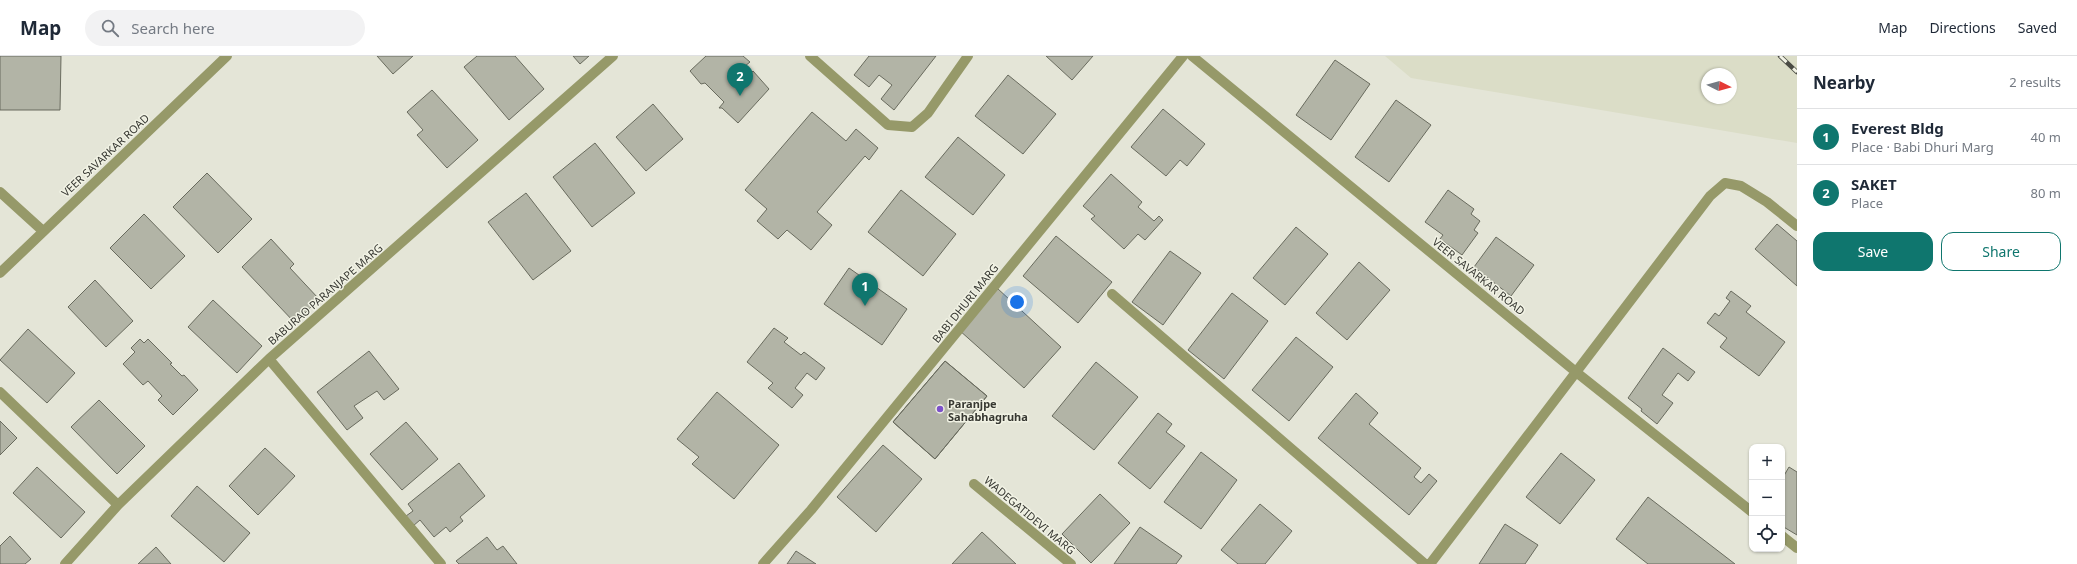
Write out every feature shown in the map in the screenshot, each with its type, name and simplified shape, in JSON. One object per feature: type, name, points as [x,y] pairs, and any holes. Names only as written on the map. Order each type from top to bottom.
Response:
[{"type":"street","name":"VEER SAVARKAR ROAD","points":[[0,273],[227,56]]},
{"type":"street","name":"BABURAO PARANJAPE MARG","points":[[65,564],[118,504],[269,359],[613,56]]},
{"type":"street","points":[[810,56],[888,125],[912,127],[928,113],[968,56]]},
{"type":"street","name":"BABI DHURI MARG","points":[[763,564],[811,510],[1183,56]]},
{"type":"street","name":"VEER SAVARKAR ROAD","points":[[1192,56],[1576,372],[1749,510]]},
{"type":"street","points":[[1430,564],[1710,196],[1725,183],[1741,186],[1767,202],[1797,226]]},
{"type":"street","points":[[0,192],[43,231]]},
{"type":"street","points":[[1112,294],[1425,564]]},
{"type":"street","points":[[269,359],[441,564]]},
{"type":"street","points":[[0,392],[118,504]]},
{"type":"street","name":"WADEGATIDEVI MARG","points":[[974,484],[1071,564]]},
{"type":"street","points":[[1785,538],[1797,548]]},
{"type":"shaded area","points":[[1385,56],[1797,56],[1797,143],[1411,78]]},
{"type":"building","points":[[0,56],[61,56],[60,110],[0,110]]},
{"type":"building","points":[[377,56],[413,56],[393,74]]},
{"type":"building","points":[[477,56],[515,56],[544,89],[509,120],[464,67]]},
{"type":"building","points":[[573,56],[589,56],[580,64]]},
{"type":"building","points":[[706,56],[743,56],[750,62],[735,74],[743,82],[753,71],[769,89],[738,123],[722,108],[719,108],[724,102],[705,83],[701,84],[690,71]]},
{"type":"building","points":[[869,56],[936,56],[894,110],[881,99],[892,85],[879,75],[869,87],[854,75]]},
{"type":"building","points":[[1046,56],[1093,56],[1072,80]]},
{"type":"building","points":[[1335,60],[1370,84],[1331,140],[1296,115]]},
{"type":"building","points":[[1008,75],[1056,114],[1023,154],[975,116]]},
{"type":"building","points":[[432,90],[478,140],[447,168],[417,135],[423,130],[407,112]]},
{"type":"building","points":[[1396,100],[1431,125],[1389,182],[1355,157]]},
{"type":"building","points":[[653,104],[683,139],[646,171],[616,137]]},
{"type":"building","points":[[1163,109],[1205,144],[1187,166],[1180,160],[1166,176],[1131,147]]},
{"type":"building","points":[[812,112],[846,141],[856,129],[878,148],[869,160],[865,156],[817,212],[832,225],[811,250],[787,230],[778,239],[757,221],[767,209],[745,190]]},
{"type":"building","points":[[958,137],[1005,175],[973,215],[925,177]]},
{"type":"building","points":[[595,143],[635,193],[592,227],[553,177]]},
{"type":"building","points":[[207,173],[252,219],[218,253],[173,207]]},
{"type":"building","points":[[1111,174],[1142,202],[1138,207],[1154,221],[1159,216],[1163,220],[1145,240],[1138,234],[1124,249],[1091,219],[1095,216],[1083,206]]},
{"type":"building","points":[[901,190],[956,234],[923,276],[868,232]]},
{"type":"building","points":[[1448,190],[1474,209],[1471,214],[1480,221],[1474,230],[1478,233],[1462,255],[1440,239],[1443,235],[1425,222]]},
{"type":"building","points":[[526,193],[571,251],[533,280],[488,222]]},
{"type":"building","points":[[144,214],[185,256],[151,289],[110,248]]},
{"type":"building","points":[[1777,224],[1797,241],[1797,286],[1755,249]]},
{"type":"building","points":[[1296,227],[1328,254],[1285,305],[1253,278]]},
{"type":"building","points":[[1056,236],[1112,282],[1078,323],[1023,276]]},
{"type":"building","points":[[1496,237],[1534,265],[1511,296],[1474,267]]},
{"type":"building","points":[[271,239],[294,264],[290,268],[319,299],[295,323],[242,267]]},
{"type":"building","points":[[1170,251],[1201,273],[1163,325],[1132,302]]},
{"type":"building","points":[[1359,262],[1390,290],[1347,340],[1316,313]]},
{"type":"building","points":[[849,268],[907,309],[882,345],[824,304]]},
{"type":"building","points":[[95,280],[133,321],[106,347],[68,307]]},
{"type":"building","points":[[997,288],[1061,347],[1024,388],[959,330]]},
{"type":"building","points":[[1731,291],[1751,306],[1746,312],[1785,342],[1759,376],[1720,347],[1727,338],[1707,323],[1715,313],[1719,316],[1730,301],[1726,298]]},
{"type":"building","points":[[1232,293],[1268,321],[1224,379],[1188,350]]},
{"type":"building","points":[[213,300],[262,346],[237,373],[188,327]]},
{"type":"building","points":[[774,328],[788,338],[784,342],[801,355],[804,352],[825,368],[816,380],[807,373],[795,388],[803,395],[792,408],[768,388],[773,383],[747,362]]},
{"type":"building","points":[[28,329],[75,373],[47,403],[0,360]]},
{"type":"building","points":[[1296,337],[1333,367],[1289,421],[1252,390]]},
{"type":"building","points":[[140,339],[144,343],[148,339],[172,363],[170,364],[182,376],[184,375],[198,390],[173,415],[158,400],[162,396],[148,381],[143,385],[123,364],[135,352],[131,348]]},
{"type":"building","points":[[1663,348],[1695,372],[1688,381],[1678,373],[1662,395],[1673,403],[1657,424],[1628,398]]},
{"type":"building","points":[[369,351],[399,389],[384,400],[377,391],[354,406],[363,418],[347,430],[317,392]]},
{"type":"building","name":"Paranjpe Sahabhagruha","points":[[945,361],[987,396],[935,459],[893,422]]},
{"type":"building","name":"Paranjpe Sahabhagruha","points":[[945,361],[987,396],[935,459],[893,422]]},
{"type":"building","points":[[1096,362],[1138,397],[1094,450],[1052,416]]},
{"type":"building","points":[[717,392],[779,445],[734,499],[692,464],[699,457],[677,439]]},
{"type":"building","points":[[1356,393],[1378,413],[1369,424],[1421,468],[1414,477],[1421,483],[1429,474],[1437,481],[1409,515],[1318,438]]},
{"type":"building","points":[[99,400],[145,446],[117,474],[71,427]]},
{"type":"building","points":[[1158,413],[1172,424],[1166,432],[1185,446],[1150,489],[1118,463]]},
{"type":"building","points":[[0,421],[17,438],[0,455]]},
{"type":"building","points":[[406,422],[438,459],[402,490],[370,454]]},
{"type":"building","points":[[883,445],[922,479],[876,532],[837,497]]},
{"type":"building","points":[[265,448],[295,476],[258,515],[229,486]]},
{"type":"building","points":[[1201,452],[1237,480],[1201,529],[1164,502]]},
{"type":"building","points":[[1561,453],[1595,480],[1560,524],[1526,497]]},
{"type":"building","points":[[459,463],[485,496],[460,517],[463,521],[450,532],[446,527],[434,537],[420,520],[413,526],[406,516],[413,511],[408,504]]},
{"type":"building","points":[[37,467],[85,512],[61,538],[13,493]]},
{"type":"building","points":[[1789,467],[1797,472],[1797,535],[1785,528],[1785,474]]},
{"type":"building","points":[[197,486],[250,533],[224,562],[171,516]]},
{"type":"building","points":[[1100,494],[1130,523],[1091,563],[1062,534]]},
{"type":"building","points":[[1648,497],[1735,564],[1648,564],[1616,539]]},
{"type":"building","points":[[1260,504],[1292,531],[1265,564],[1238,564],[1221,550]]},
{"type":"building","points":[[1505,524],[1538,545],[1525,564],[1479,564]]},
{"type":"building","points":[[1140,527],[1182,556],[1176,564],[1114,564]]},
{"type":"building","points":[[982,532],[1016,564],[952,564]]},
{"type":"building","points":[[10,536],[31,559],[25,564],[0,564],[0,546]]},
{"type":"building","points":[[487,537],[497,550],[503,546],[517,564],[459,564],[456,561]]},
{"type":"building","points":[[156,547],[171,564],[138,564]]},
{"type":"building","points":[[796,551],[816,564],[787,564]]},
{"type":"railway","points":[[1780,56],[1797,72]]},
{"type":"place","name":"SAKET","points":[[740,96]]},
{"type":"place","name":"Everest Bldg","points":[[865,306]]},
{"type":"place","name":"Paranjpe Sahabhagruha","points":[[940,409]]}]
